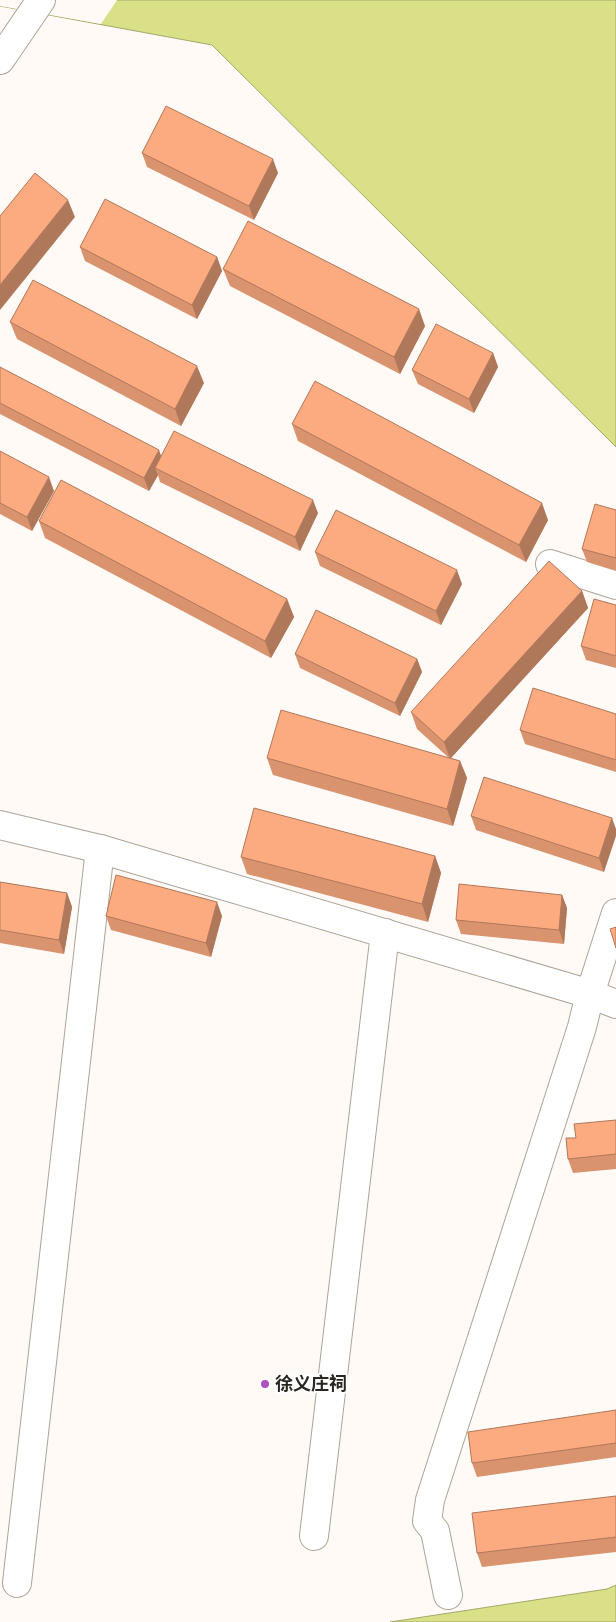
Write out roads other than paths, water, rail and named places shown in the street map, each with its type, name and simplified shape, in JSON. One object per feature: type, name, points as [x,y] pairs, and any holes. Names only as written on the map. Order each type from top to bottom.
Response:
[{"type":"street","points":[[0,60],[37,6]]},
{"type":"street","points":[[550,564],[616,585]]},
{"type":"street","points":[[0,825],[100,849],[590,994],[616,1004]]},
{"type":"street","points":[[17,1583],[81,996],[100,849]]},
{"type":"street","points":[[448,1595],[435,1531],[427,1521],[430,1500],[582,1027],[590,994],[616,913]]},
{"type":"street","points":[[314,1536],[384,934]]},
{"type":"place","name":"徐义庄祠","points":[[265,1384]]}]
